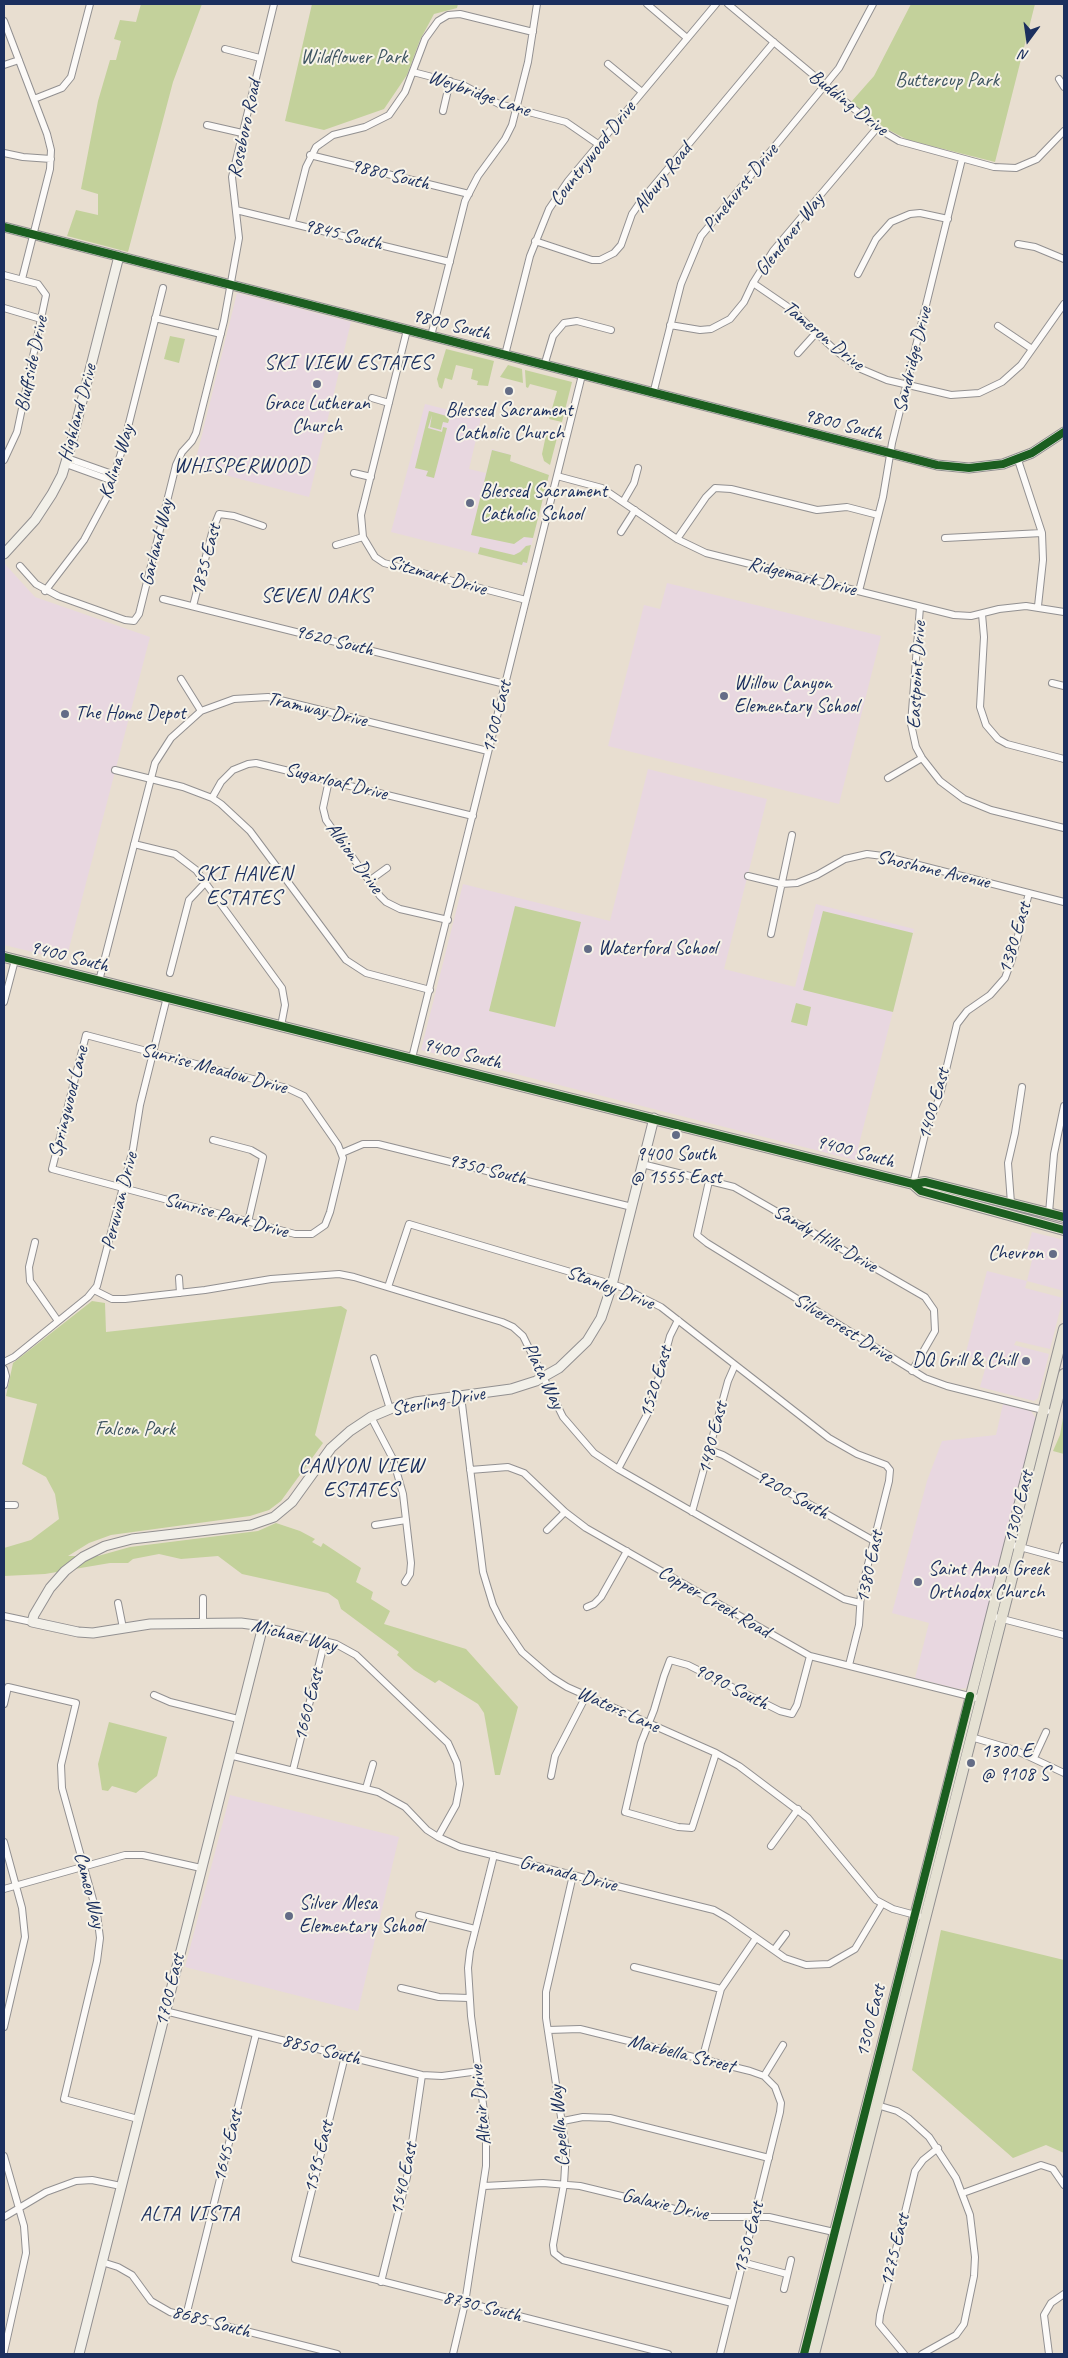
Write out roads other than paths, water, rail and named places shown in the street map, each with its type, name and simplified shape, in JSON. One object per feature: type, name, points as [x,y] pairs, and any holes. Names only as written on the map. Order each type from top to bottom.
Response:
[{"type":"main road","name":"9400 South","points":[[4,957],[912,1184],[922,1191],[1064,1230]]},
{"type":"main road","name":"9400 South","points":[[912,1184],[925,1182],[1064,1217]]},
{"type":"main road","name":"1300 East","points":[[814,2354],[840,2233],[1049,1412],[1064,1329]]},
{"type":"main road","name":"1300 East","points":[[1049,1412],[1064,1374]]},
{"type":"main road","name":"1300 East","points":[[804,2354],[878,2105],[920,1916],[971,1737],[976,1698]]},
{"type":"street","points":[[34,99],[62,88],[71,77],[90,4]]},
{"type":"street","name":"Roseboro Road","points":[[230,284],[239,238],[233,199],[232,177],[274,4]]},
{"type":"street","points":[[431,336],[463,208],[487,163],[509,132],[517,109],[528,62],[537,4]]},
{"type":"street","points":[[647,4],[687,38]]},
{"type":"street","name":"Countrywood Drive","points":[[505,356],[535,241],[558,194],[716,4]]},
{"type":"street","name":"Budding Drive","points":[[728,4],[877,128],[912,146],[994,166],[1016,168],[1037,159],[1064,131]]},
{"type":"street","name":"Pinehurst Drive","points":[[653,394],[686,267],[701,236],[825,86],[846,56],[873,4]]},
{"type":"street","points":[[292,222],[310,155],[323,140],[333,135],[365,127],[388,114],[398,104],[430,29],[438,21],[448,15],[470,16],[533,32]]},
{"type":"street","points":[[4,21],[50,142],[51,159],[22,279]]},
{"type":"street","name":"Albury Road","points":[[535,241],[592,260],[600,260],[614,253],[621,245],[632,214],[641,201],[774,42]]},
{"type":"street","points":[[225,49],[260,58]]},
{"type":"street","points":[[4,65],[18,60]]},
{"type":"street","points":[[608,64],[642,92]]},
{"type":"street","name":"Weybridge Lane","points":[[413,72],[470,88],[499,104],[566,122],[598,144]]},
{"type":"street","points":[[1059,79],[1064,87]]},
{"type":"street","points":[[443,111],[450,81]]},
{"type":"street","points":[[207,125],[242,133]]},
{"type":"street","name":"Glendover Way","points":[[670,325],[700,330],[721,325],[738,311],[773,251],[877,128]]},
{"type":"street","points":[[4,153],[23,157],[51,159]]},
{"type":"street","name":"9880 South","points":[[310,155],[469,194]]},
{"type":"street","name":"Sandridge Drive","points":[[859,591],[878,515],[906,385],[962,159]]},
{"type":"street","name":"9845 South","points":[[236,210],[292,222],[450,262]]},
{"type":"street","points":[[858,274],[876,239],[891,222],[910,214],[920,213],[948,219]]},
{"type":"street","name":"9800 South","points":[[4,227],[582,376],[937,465],[986,468],[1018,460],[1044,446],[1064,432]]},
{"type":"street","points":[[1018,244],[1035,247],[1064,259]]},
{"type":"street","name":"Highland Drive","points":[[4,554],[42,511],[57,486],[67,461],[119,256]]},
{"type":"street","name":"Bluffside Drive","points":[[4,275],[38,284],[44,290],[45,302],[17,432],[4,460]]},
{"type":"street","name":"Tameron Drive","points":[[753,283],[791,309],[836,352],[861,369],[906,385],[951,395],[979,393],[1002,382],[1013,374],[1064,304]]},
{"type":"street","name":"Garland Way","points":[[20,566],[45,591],[125,620],[134,621],[137,618],[176,465],[182,452],[192,441],[196,433],[221,334],[230,284]]},
{"type":"street","name":"Kalina Way","points":[[45,591],[88,533],[103,506],[114,478],[163,288]]},
{"type":"street","points":[[4,308],[41,319]]},
{"type":"street","points":[[155,318],[221,334]]},
{"type":"street","points":[[544,366],[553,336],[564,323],[577,321],[611,330]]},
{"type":"street","points":[[998,326],[1032,349]]},
{"type":"street","points":[[336,545],[362,537],[361,515],[407,330]]},
{"type":"street","points":[[798,353],[816,333]]},
{"type":"street","name":"1700 East","points":[[412,1058],[448,920],[488,751],[582,376]]},
{"type":"street","points":[[372,398],[389,403]]},
{"type":"street","points":[[1018,460],[1042,533],[1043,560],[1038,606]]},
{"type":"street","points":[[67,461],[114,478]]},
{"type":"street","points":[[622,502],[634,483],[638,468]]},
{"type":"street","points":[[354,473],[370,478]]},
{"type":"street","name":"Ridgemark Drive","points":[[557,476],[602,488],[678,539],[706,553],[963,617],[1012,606],[1038,606],[1064,612]]},
{"type":"street","points":[[678,539],[715,488],[731,489],[818,510],[847,508],[878,515]]},
{"type":"street","points":[[621,532],[635,510]]},
{"type":"street","name":"1835 East","points":[[193,606],[219,514],[234,516],[263,526]]},
{"type":"street","points":[[945,538],[1042,533]]},
{"type":"street","name":"Sitzmark Drive","points":[[362,537],[367,548],[384,563],[526,600]]},
{"type":"street","name":"9620 South","points":[[163,598],[505,684]]},
{"type":"street","name":"Eastpoint Drive","points":[[920,607],[911,724],[916,747],[922,758],[940,781],[964,799],[991,810],[1064,828]]},
{"type":"street","points":[[982,614],[984,637],[980,707],[986,725],[998,739],[1008,744],[1064,759]]},
{"type":"street","points":[[181,679],[202,711]]},
{"type":"street","points":[[1052,683],[1064,686]]},
{"type":"street","name":"Tramway Drive","points":[[99,981],[150,779],[160,754],[170,738],[202,711],[234,699],[268,697],[488,751]]},
{"type":"street","points":[[888,778],[922,758]]},
{"type":"street","name":"Sugarloaf Drive","points":[[212,798],[226,776],[233,770],[248,764],[266,764],[473,816]]},
{"type":"street","points":[[115,770],[183,787],[212,798],[232,812],[250,831],[346,960],[366,973],[430,990]]},
{"type":"street","name":"Albion Drive","points":[[329,780],[323,808],[326,820],[380,896],[393,906],[448,920]]},
{"type":"street","points":[[771,934],[792,835]]},
{"type":"street","points":[[134,844],[182,858],[196,870],[282,988],[285,1005],[281,1026]]},
{"type":"street","name":"Shoshone Avenue","points":[[748,876],[781,884],[796,883],[809,880],[845,859],[867,854],[883,856],[1064,902]]},
{"type":"street","points":[[369,881],[387,868]]},
{"type":"street","points":[[170,973],[189,900],[205,883]]},
{"type":"street","name":"1380 East","points":[[957,1024],[967,1011],[990,994],[1005,978],[1011,964],[1029,893]]},
{"type":"street","points":[[4,1002],[15,960]]},
{"type":"street","name":"Peruvian Drive","points":[[4,1362],[14,1357],[58,1321],[94,1290],[100,1280],[133,1149],[140,1105],[167,997]]},
{"type":"street","name":"1400 East","points":[[912,1184],[927,1126],[938,1099],[957,1024]]},
{"type":"street","name":"Sunrise Meadow Drive","points":[[86,1035],[296,1091],[310,1103],[342,1153]]},
{"type":"street","name":"Springwood Lane","points":[[52,1169],[86,1035]]},
{"type":"street","points":[[1011,1204],[1008,1163],[1017,1125],[1018,1105],[1022,1087]]},
{"type":"street","points":[[1049,1213],[1054,1154],[1064,1106]]},
{"type":"street","name":"Sterling Drive","points":[[32,1622],[43,1598],[57,1579],[73,1563],[93,1551],[118,1542],[251,1525],[274,1517],[292,1502],[331,1448],[350,1430],[371,1417],[415,1402],[511,1389],[544,1378],[569,1360],[587,1341],[601,1318],[612,1285],[654,1118]]},
{"type":"street","points":[[213,1140],[251,1150],[263,1157],[248,1222]]},
{"type":"street","name":"9350 South","points":[[342,1153],[363,1144],[378,1144],[632,1206]]},
{"type":"street","name":"Sunrise Park Drive","points":[[52,1169],[305,1236],[325,1225],[343,1163],[342,1153]]},
{"type":"street","name":"Sandy Hills Drive","points":[[642,1164],[709,1180],[742,1192],[925,1297],[934,1310],[935,1332],[912,1371]]},
{"type":"street","name":"Silvercrest Drive","points":[[709,1180],[697,1235],[912,1371],[947,1386],[1049,1412]]},
{"type":"street","name":"Stanley Drive","points":[[388,1287],[409,1224],[612,1285],[648,1299],[678,1320],[829,1438],[857,1454],[886,1465],[890,1470]]},
{"type":"street","points":[[35,1242],[29,1267],[30,1281],[58,1321]]},
{"type":"street","name":"Plata Way","points":[[94,1290],[118,1300],[271,1279],[331,1274],[346,1275],[496,1320],[513,1327],[523,1336],[530,1346],[555,1404],[574,1432],[594,1452],[618,1469],[844,1599],[860,1603]]},
{"type":"street","points":[[179,1278],[180,1293]]},
{"type":"street","name":"1520 East","points":[[618,1469],[650,1409],[670,1336],[678,1320]]},
{"type":"street","points":[[374,1358],[390,1409]]},
{"type":"street","name":"1480 East","points":[[692,1512],[728,1381],[735,1365]]},
{"type":"street","points":[[4,1369],[6,1376],[4,1385]]},
{"type":"street","name":"Waters Lane","points":[[461,1396],[483,1572],[493,1605],[510,1637],[536,1666],[551,1677],[586,1696],[716,1753],[751,1774],[798,1809],[817,1827],[867,1891],[882,1904],[920,1916]]},
{"type":"street","points":[[371,1417],[393,1459],[400,1478],[411,1563],[410,1574],[405,1582]]},
{"type":"street","name":"9200 South","points":[[710,1450],[874,1541]]},
{"type":"street","name":"Copper Creek Road","points":[[470,1470],[501,1467],[516,1469],[530,1478],[565,1512],[586,1528],[810,1656],[976,1698]]},
{"type":"street","name":"1380 East","points":[[849,1666],[859,1625],[860,1603],[890,1470]]},
{"type":"street","points":[[4,1505],[15,1505]]},
{"type":"street","points":[[547,1530],[565,1512]]},
{"type":"street","points":[[376,1524],[406,1520]]},
{"type":"street","points":[[1014,1545],[1063,1558],[1064,1546]]},
{"type":"street","points":[[587,1607],[594,1604],[601,1597],[626,1551]]},
{"type":"street","points":[[203,1623],[204,1598]]},
{"type":"street","points":[[118,1603],[123,1628]]},
{"type":"street","name":"Michael Way","points":[[4,1616],[78,1632],[93,1633],[150,1624],[242,1623],[325,1640],[346,1649],[365,1662],[441,1735],[454,1753],[460,1774],[459,1795],[454,1810],[438,1837]]},
{"type":"street","points":[[996,1617],[1064,1635]]},
{"type":"street","name":"1700 East","points":[[79,2354],[200,1868],[263,1626]]},
{"type":"street","name":"1660 East","points":[[293,1770],[325,1640]]},
{"type":"street","name":"9090 South","points":[[649,1724],[670,1660],[688,1665],[780,1711],[792,1714],[797,1705],[810,1656]]},
{"type":"street","name":"Cameo Way","points":[[4,1704],[8,1687],[76,1703],[63,1754],[61,1776],[64,1798],[100,1926],[100,1950],[64,2099],[138,2119]]},
{"type":"street","points":[[154,1695],[170,1702],[238,1719]]},
{"type":"street","points":[[551,1776],[555,1756],[586,1696]]},
{"type":"street","points":[[649,1724],[638,1754],[625,1812],[678,1827],[692,1828],[716,1753]]},
{"type":"street","points":[[1034,1758],[1046,1732]]},
{"type":"street","points":[[971,1737],[1004,1746],[1034,1758],[1064,1774]]},
{"type":"street","name":"Granada Drive","points":[[229,1755],[366,1788],[393,1799],[438,1837],[460,1847],[714,1910],[795,1963],[818,1966],[838,1960],[855,1949],[882,1904]]},
{"type":"street","points":[[366,1788],[373,1764]]},
{"type":"street","points":[[771,1846],[798,1809]]},
{"type":"street","points":[[4,1842],[24,1916],[25,1937],[4,2027]]},
{"type":"street","points":[[4,1889],[84,1866],[135,1854],[200,1868]]},
{"type":"street","name":"Altair Drive","points":[[452,2354],[465,2303],[484,2186],[486,2126],[469,1998],[468,1968],[475,1928],[494,1855]]},
{"type":"street","name":"Capella Way","points":[[573,1875],[547,1980],[545,2003],[566,2150],[564,2184],[552,2245],[554,2253],[558,2257],[732,2302]]},
{"type":"street","points":[[419,1915],[475,1928]]},
{"type":"street","points":[[774,1950],[786,1934]]},
{"type":"street","points":[[702,2060],[721,1989],[756,1938]]},
{"type":"street","points":[[634,1967],[721,1989]]},
{"type":"street","points":[[400,1988],[439,1997],[469,1998]]},
{"type":"street","name":"8850 South","points":[[165,2011],[422,2075],[442,2076],[479,2071]]},
{"type":"street","name":"Marbella Street","points":[[548,2030],[580,2029],[764,2076]]},
{"type":"street","name":"1645 East","points":[[186,2316],[256,2034]]},
{"type":"street","points":[[764,2076],[783,2045]]},
{"type":"street","name":"1595 East","points":[[295,2259],[345,2056]]},
{"type":"street","name":"1540 East","points":[[380,2282],[407,2177],[422,2075]]},
{"type":"street","name":"1350 East","points":[[720,2354],[778,2121],[781,2102],[778,2094],[764,2076]]},
{"type":"street","points":[[878,2105],[897,2111],[919,2127],[938,2148],[963,2193],[974,2236],[974,2276],[964,2324],[950,2338],[922,2354]]},
{"type":"street","points":[[563,2121],[584,2117],[610,2118],[769,2158]]},
{"type":"street","name":"1275 East","points":[[904,2354],[879,2324],[880,2315],[915,2171],[938,2148]]},
{"type":"street","points":[[4,2156],[26,2240],[25,2266],[4,2352]]},
{"type":"street","points":[[963,2193],[1041,2165],[1053,2169],[1064,2185]]},
{"type":"street","points":[[4,2217],[46,2192],[76,2181],[92,2180],[121,2186]]},
{"type":"street","name":"Galaxie Drive","points":[[484,2186],[564,2184],[599,2190],[708,2217],[782,2219],[840,2233]]},
{"type":"street","name":"8730 South","points":[[295,2259],[668,2354]]},
{"type":"street","points":[[784,2289],[791,2260]]},
{"type":"street","name":"8685 South","points":[[102,2262],[118,2267],[132,2275],[146,2295],[157,2306],[186,2316],[337,2354]]},
{"type":"street","points":[[742,2262],[787,2274]]},
{"type":"street","points":[[1049,2354],[1044,2322],[1047,2308],[1064,2294]]},
{"type":"place","name":"Grace Lutheran Church","points":[[317,384]]},
{"type":"place","name":"Blessed Sacrament Catholic Church","points":[[509,391]]},
{"type":"place","name":"Blessed Sacrament Catholic School","points":[[470,503]]},
{"type":"place","name":"Willow Canyon Elementary School","points":[[724,696]]},
{"type":"place","name":"The Home Depot","points":[[65,714]]},
{"type":"place","name":"Waterford School","points":[[588,949]]},
{"type":"place","name":"9400 South @ 1555 East","points":[[676,1135]]},
{"type":"place","name":"Chevron","points":[[1053,1254]]},
{"type":"place","name":"DQ Grill & Chill","points":[[1026,1361]]},
{"type":"place","name":"Saint Anna Greek Orthodox Church","points":[[918,1582]]},
{"type":"place","name":"1300 E @ 9108 S","points":[[971,1763]]},
{"type":"place","name":"Silver Mesa Elementary School","points":[[289,1916]]},
{"type":"district","name":"SKI VIEW ESTATES","points":[[348,363]]},
{"type":"district","name":"WHISPERWOOD","points":[[242,466]]},
{"type":"district","name":"SEVEN OAKS","points":[[316,596]]},
{"type":"district","name":"SKI HAVEN ESTATES","points":[[244,886]]},
{"type":"district","name":"CANYON VIEW ESTATES","points":[[361,1478]]},
{"type":"district","name":"ALTA VISTA","points":[[190,2214]]},
{"type":"park label","name":"Wildflower Park","points":[[354,58]]},
{"type":"park label","name":"Buttercup Park","points":[[947,81]]},
{"type":"park label","name":"Falcon Park","points":[[135,1430]]}]
